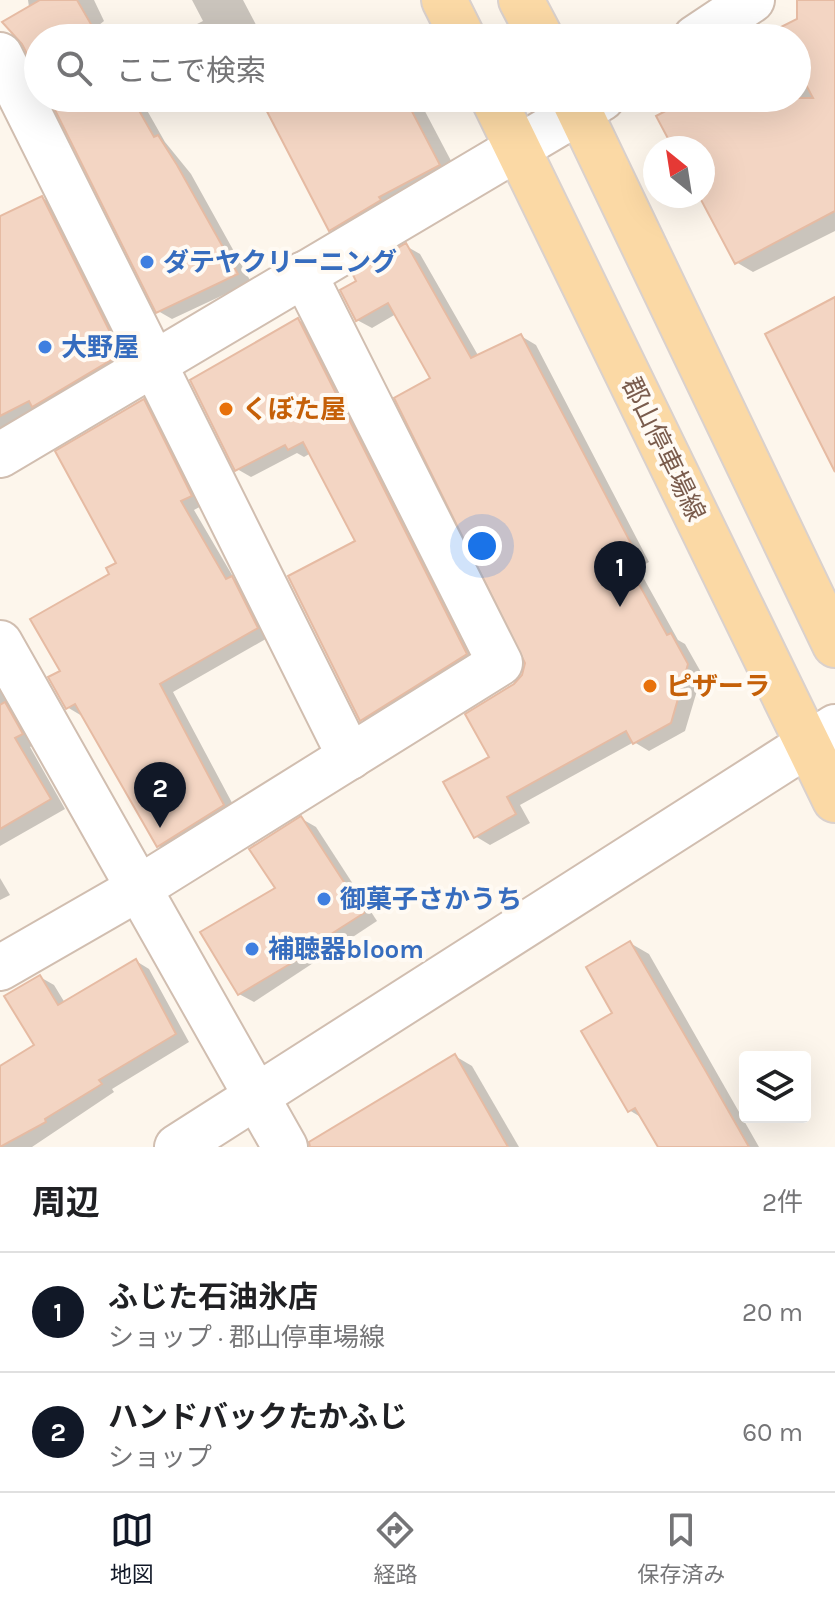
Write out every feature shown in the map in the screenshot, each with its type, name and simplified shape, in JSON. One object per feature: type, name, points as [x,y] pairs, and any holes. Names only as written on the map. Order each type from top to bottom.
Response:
[{"type":"main road","points":[[444,0],[456,24]]},
{"type":"main road","points":[[521,0],[534,24]]},
{"type":"main road","name":"郡山停車場線","points":[[500,112],[821,735],[835,800]]},
{"type":"main road","points":[[589,112],[835,645]]},
{"type":"street","points":[[716,24],[752,0]]},
{"type":"street","points":[[0,55],[24,103]]},
{"type":"street","points":[[28,112],[350,757]]},
{"type":"street","points":[[0,455],[520,149],[572,112]]},
{"type":"street","points":[[0,968],[139,888],[500,663],[304,274]]},
{"type":"street","points":[[0,643],[285,1147]]},
{"type":"street","points":[[177,1147],[821,735]]},
{"type":"building","points":[[40,0],[77,0],[91,24],[24,24],[24,48],[2,22]]},
{"type":"building","points":[[797,0],[835,0],[835,211],[735,264],[705,208],[715,208],[715,136],[667,136],[656,116],[664,112],[811,112],[811,24],[787,24],[797,19]]},
{"type":"building","points":[[56,112],[140,112],[154,137],[158,135],[177,165],[238,274],[156,313]]},
{"type":"building","points":[[267,112],[412,112],[440,165],[379,197],[381,200],[329,231]]},
{"type":"building","points":[[42,196],[121,354],[32,407],[29,401],[0,416],[0,216]]},
{"type":"building","points":[[406,243],[471,358],[521,334],[636,553],[625,559],[667,635],[671,633],[688,664],[671,723],[633,744],[626,731],[507,797],[516,814],[474,838],[443,782],[489,757],[465,714],[514,684],[522,675],[525,663],[394,398],[430,378],[388,303],[356,321],[340,290],[356,281],[353,275]]},
{"type":"building","points":[[835,297],[835,472],[765,334]]},
{"type":"building","points":[[298,318],[467,654],[360,721],[288,576],[355,541],[303,442],[288,450],[285,445],[235,471],[190,380]]},
{"type":"building","points":[[144,399],[192,496],[181,501],[226,579],[232,576],[258,628],[160,684],[224,805],[157,847],[75,704],[66,709],[48,677],[60,671],[30,619],[109,574],[106,568],[116,563],[55,451]]},
{"type":"building","points":[[5,702],[23,734],[15,738],[51,799],[0,829],[0,705]]},
{"type":"building","points":[[301,816],[364,913],[303,952],[305,955],[238,995],[200,932],[275,888],[249,849]]},
{"type":"building","points":[[630,941],[749,1147],[658,1147],[635,1108],[628,1112],[581,1031],[612,1013],[586,967]]},
{"type":"building","points":[[136,959],[176,1034],[99,1080],[102,1084],[45,1119],[46,1122],[0,1147],[0,1066],[34,1045],[4,996],[40,975],[58,1005]]},
{"type":"building","points":[[455,1054],[508,1147],[310,1147],[309,1142]]},
{"type":"place","name":"ダテヤクリーニング","points":[[147,262]]},
{"type":"place","name":"大野屋","points":[[45,347]]},
{"type":"place","name":"くぼた屋","points":[[226,409]]},
{"type":"place","name":"ふじた石油氷店","points":[[620,607]]},
{"type":"place","name":"ピザーラ","points":[[650,686]]},
{"type":"place","name":"ハンドバックたかふじ","points":[[160,828]]},
{"type":"place","name":"御菓子さかうち","points":[[324,899]]},
{"type":"place","name":"補聴器bloom","points":[[252,949]]}]
